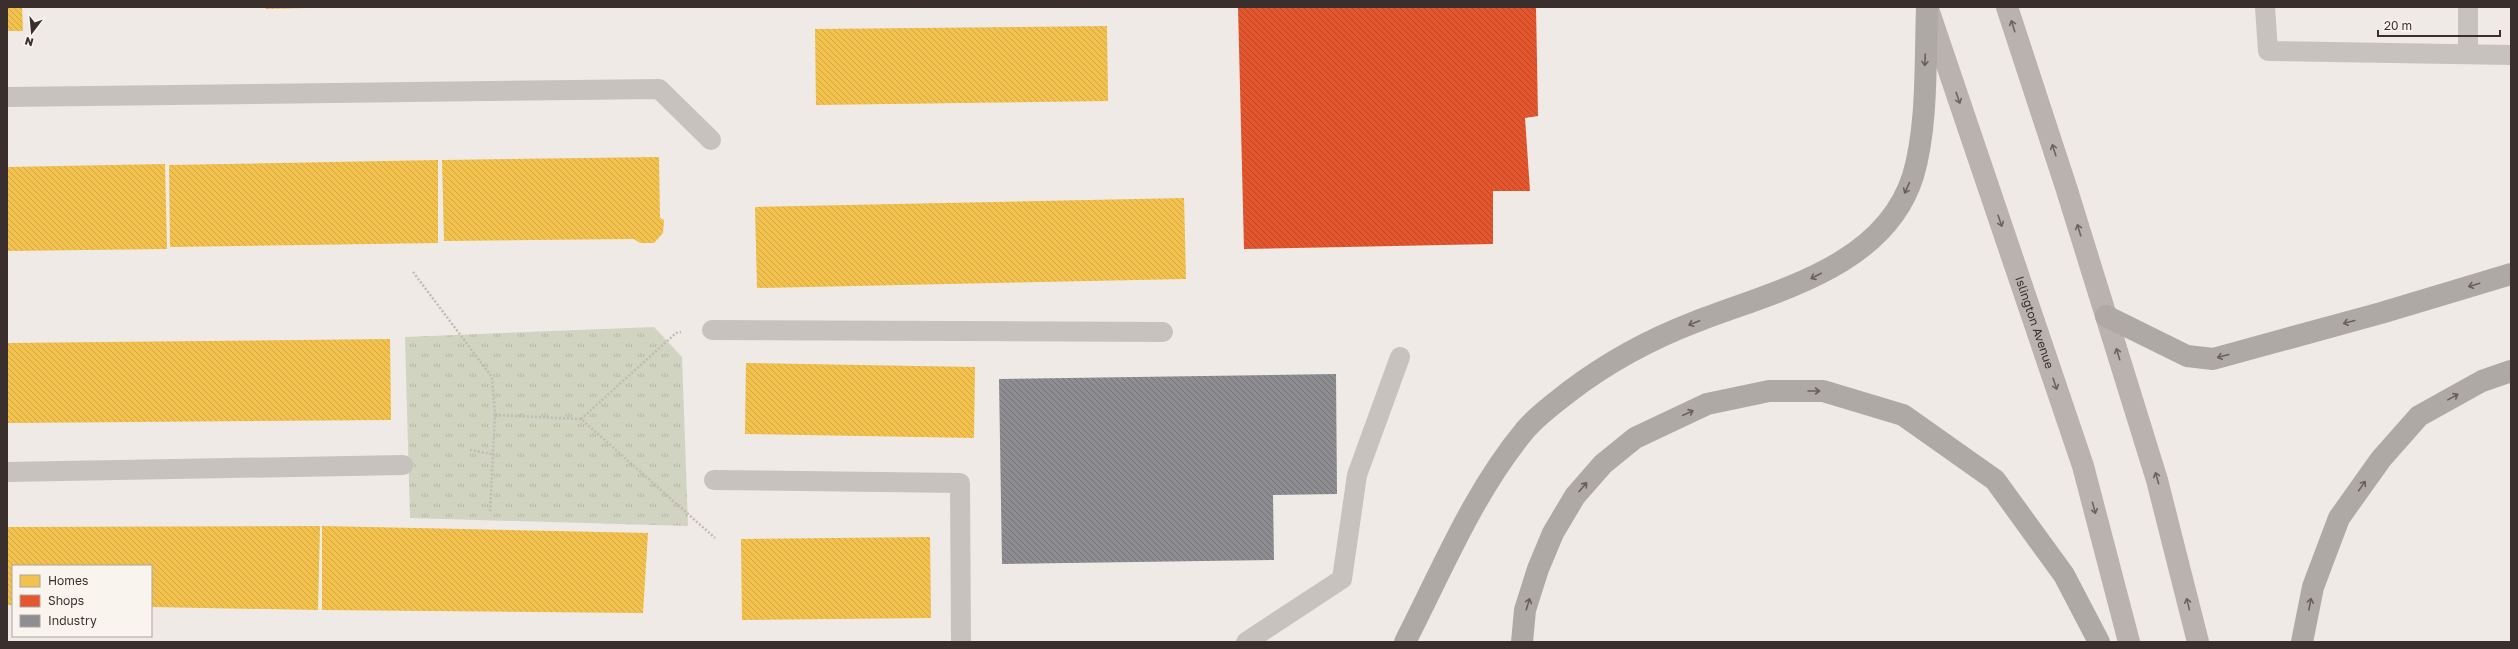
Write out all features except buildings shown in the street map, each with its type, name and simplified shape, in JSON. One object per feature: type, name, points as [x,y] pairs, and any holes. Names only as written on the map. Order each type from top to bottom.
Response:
[{"type":"highway","points":[[1406,642],[1485,485],[1528,428],[1571,391],[1624,356],[1693,323],[1816,277],[1880,232],[1901,203],[1912,178],[1920,145],[1927,7]]},
{"type":"highway","points":[[2106,316],[2187,356],[2213,359],[2381,313],[2511,274]]},
{"type":"highway","points":[[2302,642],[2313,587],[2339,518],[2381,459],[2419,416],[2482,381],[2511,371]]},
{"type":"highway","points":[[1522,642],[1525,610],[1538,569],[1553,533],[1575,496],[1604,464],[1634,438],[1707,404],[1769,391],[1823,391],[1903,415],[1995,480],[2064,575],[2099,642]]},
{"type":"main road","name":"Islington Avenue","points":[[1927,7],[2083,466],[2129,642]]},
{"type":"main road","points":[[2007,7],[2157,480],[2198,642]]},
{"type":"lane","points":[[2265,7],[2268,51],[2511,55]]},
{"type":"lane","points":[[2468,7],[2468,54]]},
{"type":"lane","points":[[7,97],[659,89],[711,140]]},
{"type":"lane","points":[[712,330],[1163,332]]},
{"type":"lane","points":[[1246,642],[1342,579],[1357,475],[1400,356]]},
{"type":"lane","points":[[7,472],[403,465]]},
{"type":"lane","points":[[714,480],[960,483],[961,642]]},
{"type":"path","points":[[413,272],[492,377],[495,415],[490,512]]},
{"type":"path","points":[[581,419],[676,333],[712,330]]},
{"type":"path","points":[[495,415],[581,419],[715,538]]},
{"type":"path","points":[[470,450],[492,454]]},
{"type":"green space","points":[[654,327],[682,357],[688,526],[410,518],[405,337]]}]
